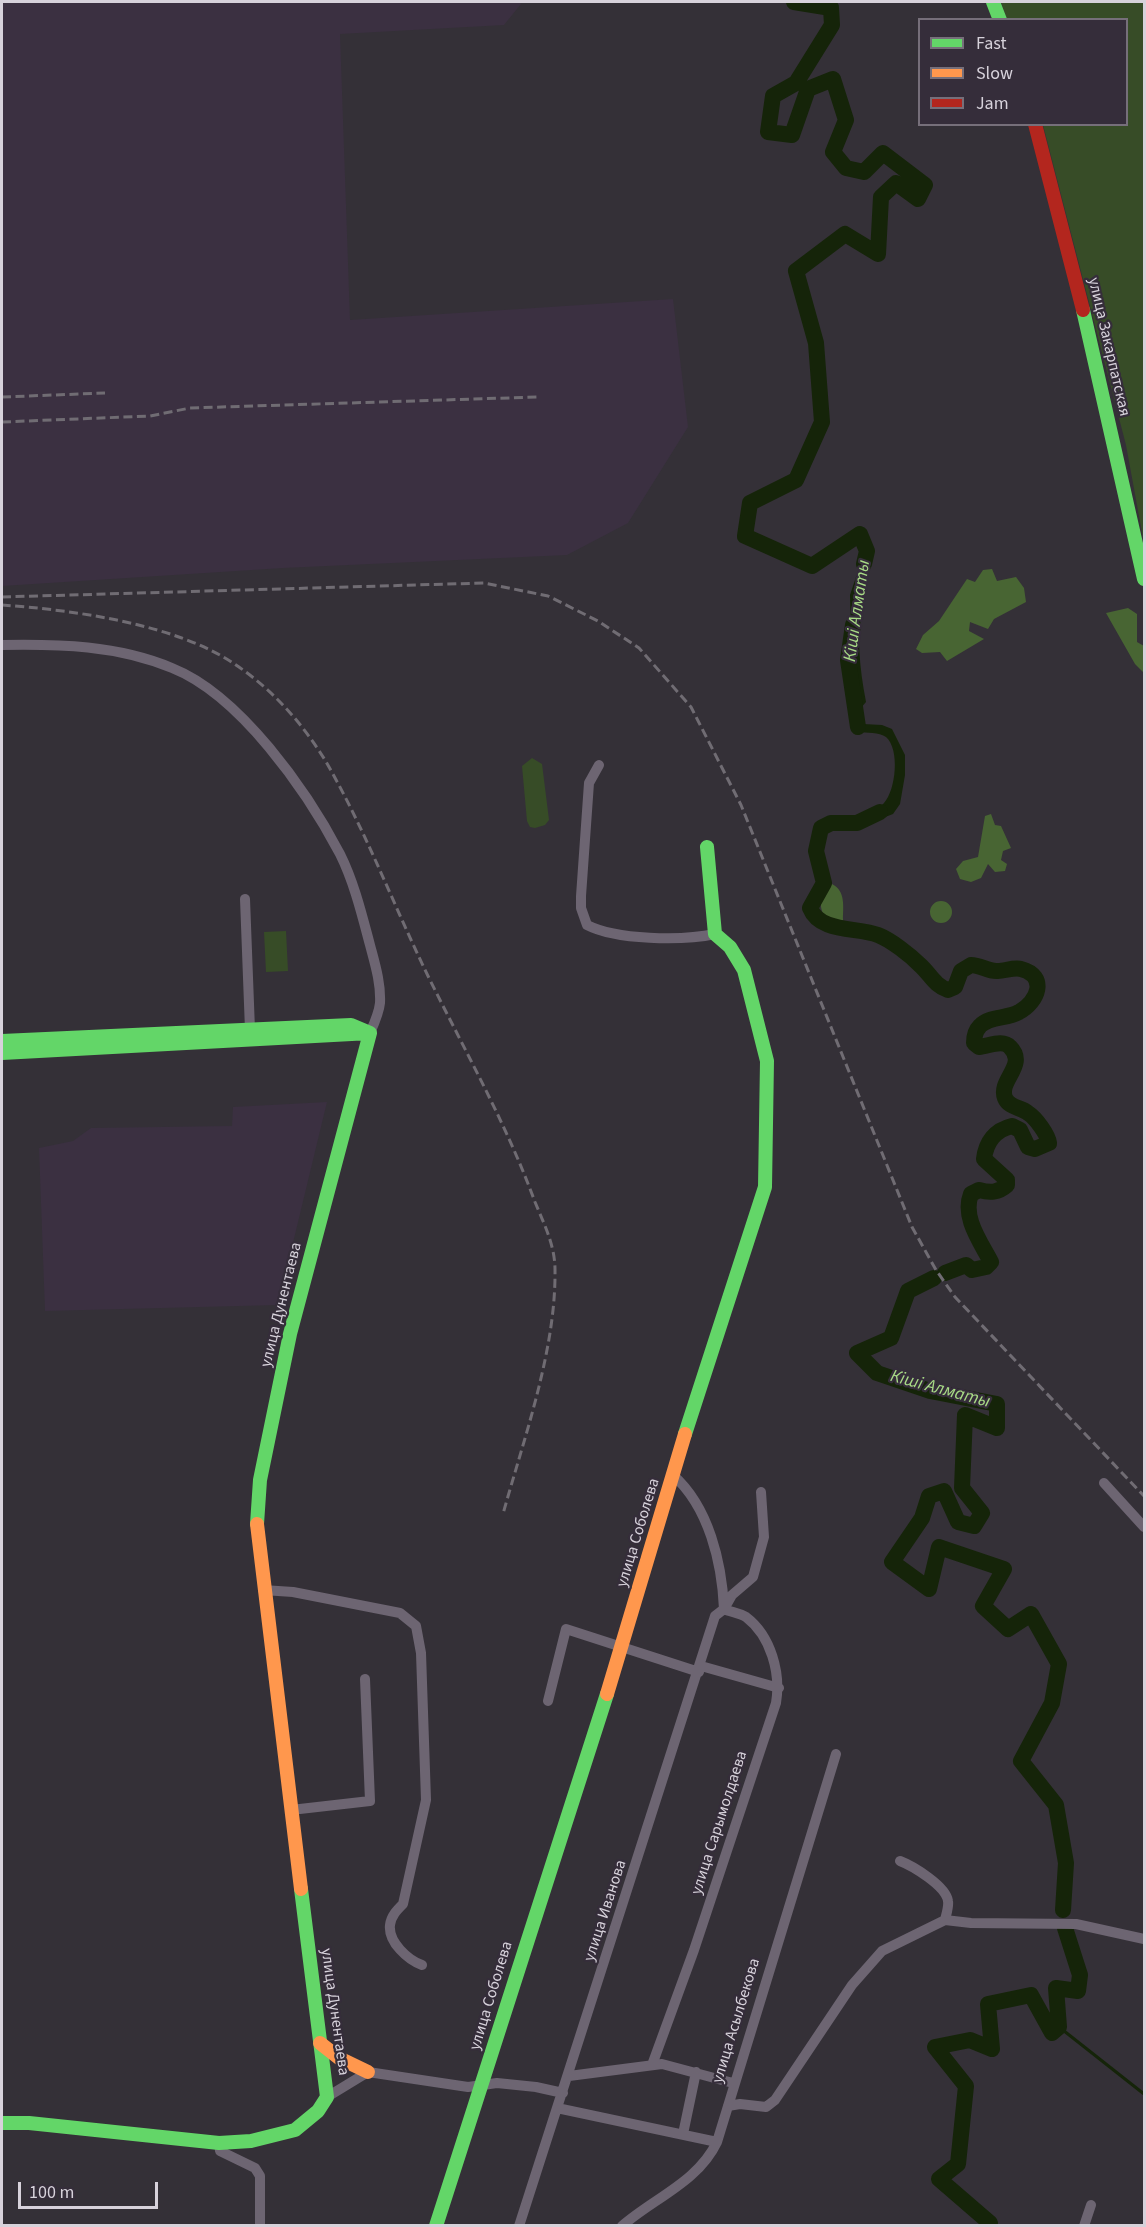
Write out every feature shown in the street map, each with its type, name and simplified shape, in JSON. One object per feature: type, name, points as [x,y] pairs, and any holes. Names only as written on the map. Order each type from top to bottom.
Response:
[{"type":"street","points":[[993,2],[999,18]]},
{"type":"street","name":"улица Закарпатская","points":[[1036,126],[1082,306],[1144,579]]},
{"type":"street","points":[[2,645],[88,647],[125,653],[172,668],[195,681],[259,734],[293,779],[344,866],[363,919],[379,981],[380,1006],[370,1034]]},
{"type":"street","points":[[599,765],[589,783],[581,896],[581,908],[587,925],[599,931],[615,934],[690,938],[715,934],[715,913],[706,847]]},
{"type":"street","points":[[245,899],[250,1030]]},
{"type":"street","name":"улица Соболева","points":[[436,2226],[623,1645],[696,1395],[722,1323],[765,1187],[767,1061],[744,970],[730,947],[715,934]]},
{"type":"street","points":[[2,1041],[351,1025],[370,1034]]},
{"type":"street","points":[[2,1053],[370,1034]]},
{"type":"street","name":"улица Дунентаева","points":[[2,2123],[29,2123],[219,2143],[248,2143],[279,2137],[300,2129],[314,2118],[327,2097],[291,1810],[280,1699],[263,1590],[257,1526],[260,1480],[290,1334],[370,1034]]},
{"type":"street","points":[[674,1475],[687,1487],[698,1506],[712,1543],[720,1565],[724,1609]]},
{"type":"street","points":[[1104,1483],[1144,1527]]},
{"type":"street","name":"улица Иванова","points":[[519,2226],[700,1669],[715,1616],[724,1609],[732,1595],[753,1577],[764,1537],[761,1492]]},
{"type":"street","points":[[263,1590],[293,1592],[400,1613],[416,1626],[422,1663],[426,1800],[403,1904],[392,1916],[389,1927],[394,1940],[410,1961],[422,1965]]},
{"type":"street","name":"улица Сарымолдаева","points":[[652,2065],[694,1950],[779,1688],[775,1664],[760,1632],[745,1616],[724,1609]]},
{"type":"street","points":[[548,1701],[566,1629],[700,1669],[779,1688]]},
{"type":"street","points":[[291,1810],[369,1801],[365,1678]]},
{"type":"street","name":"улица Асылбекова","points":[[622,2226],[693,2175],[709,2158],[717,2142],[733,2083],[836,1754]]},
{"type":"street","points":[[900,1861],[912,1865],[944,1894],[948,1900],[945,1920]]},
{"type":"street","points":[[728,2106],[740,2104],[766,2107],[775,2100],[852,1985],[882,1951],[945,1920],[970,1923],[1076,1924],[1144,1939]]},
{"type":"street","points":[[320,2043],[339,2058],[368,2072],[468,2087],[497,2084],[536,2087],[562,2093]]},
{"type":"street","points":[[569,2076],[652,2065],[696,2072],[733,2083]]},
{"type":"street","points":[[327,2097],[368,2072]]},
{"type":"street","points":[[683,2134],[696,2072]]},
{"type":"street","points":[[557,2108],[717,2142]]},
{"type":"street","points":[[219,2143],[220,2151],[255,2168],[260,2176],[260,2226]]},
{"type":"street","points":[[1084,2226],[1091,2205]]},
{"type":"shaded area","points":[[2,2],[519,2],[521,4],[504,25],[340,34],[350,320],[673,299],[688,427],[628,523],[567,555],[283,568],[2,586]]},
{"type":"shaded area","points":[[1001,2],[1144,2],[1144,543],[1126,445],[1043,126],[1128,126],[1128,18],[1007,18]]},
{"type":"shaded area","points":[[532,758],[542,764],[549,820],[545,825],[535,828],[530,827],[527,821],[522,766]]},
{"type":"shaded area","points":[[286,931],[288,971],[266,972],[264,932]]},
{"type":"shaded area","points":[[327,1102],[278,1305],[45,1311],[39,1148],[73,1141],[91,1128],[232,1126],[233,1107]]},
{"type":"green space","points":[[992,569],[997,581],[1016,577],[1024,588],[1026,602],[994,619],[988,629],[970,622],[969,631],[984,639],[947,661],[940,652],[922,653],[916,649],[923,635],[939,621],[967,579],[975,582],[983,570]]},
{"type":"green space","points":[[1128,608],[1137,614],[1137,642],[1144,646],[1144,673],[1135,664],[1106,613]]},
{"type":"green space","points":[[991,814],[995,825],[1001,826],[1011,848],[1003,851],[1001,860],[1007,864],[1005,871],[995,872],[988,864],[981,878],[971,882],[960,879],[956,869],[963,861],[978,857],[985,816]]},
{"type":"green space","points":[[832,884],[840,891],[843,900],[843,920],[838,923],[828,921],[821,907],[824,893]]},
{"type":"green space","points":[[941,901],[949,904],[952,912],[949,920],[941,923],[933,920],[930,912],[933,904]]},
{"type":"water","points":[[869,538],[871,553],[862,591],[859,626],[860,663],[866,702],[860,709],[858,717],[863,724],[882,725],[892,729],[905,755],[905,775],[900,804],[893,814],[862,826],[860,818],[879,808],[888,797],[895,770],[893,751],[886,737],[876,733],[858,732],[853,725],[857,689],[852,669],[850,595],[862,559],[862,550],[858,546]]},
{"type":"waterway","name":"Кіші Алматы","points":[[794,2],[831,8],[832,25],[796,83],[773,96],[768,132],[792,135],[808,89],[833,79],[846,120],[833,152],[846,168],[864,172],[883,153],[925,185],[918,199],[896,183],[881,197],[878,254],[845,234],[796,271],[816,343],[822,422],[796,480],[750,503],[745,536],[812,566],[860,534],[867,551],[864,564]]},
{"type":"waterway","name":"Кіші Алматы","points":[[853,625],[848,660],[858,727]]},
{"type":"waterway","name":"Кіші Алматы","points":[[880,812],[857,823],[831,823],[821,828],[816,851],[824,883],[810,908],[815,916],[830,925],[883,937],[906,952],[936,983],[948,990],[955,987],[961,971],[971,965],[994,971],[1021,969],[1035,977],[1037,983],[1035,996],[1026,1008],[984,1023],[978,1028],[974,1043],[979,1047],[1000,1043],[1010,1047],[1016,1060],[1005,1085],[1005,1098],[1009,1104],[1025,1111],[1035,1119],[1049,1143],[1035,1149],[1028,1147],[1020,1130],[1012,1126],[1001,1130],[992,1138],[984,1159],[1007,1180],[1007,1185],[994,1192],[979,1190],[971,1194],[969,1203],[970,1220],[991,1262],[986,1267],[972,1270],[966,1265],[945,1273]]},
{"type":"waterway","name":"Кіші Алматы","points":[[934,1278],[908,1291],[891,1338],[857,1353],[877,1373],[930,1391],[997,1404],[997,1428],[965,1415],[962,1488],[982,1513],[974,1526],[958,1522],[944,1491],[929,1496],[922,1518],[892,1562],[929,1589],[939,1547],[1004,1569],[983,1606],[1008,1629],[1031,1614],[1059,1664],[1052,1703],[1021,1761],[1056,1805],[1066,1863],[1063,1910]]},
{"type":"waterway","name":"Кіші Алматы","points":[[988,2226],[990,2223],[939,2179],[958,2164],[966,2086],[935,2047],[970,2040],[992,2049],[988,2004],[1031,1995],[1052,2033],[1059,2027],[1056,1988],[1078,1991],[1080,1975],[1065,1928]]},
{"type":"waterway","points":[[1059,2027],[1144,2094]]},
{"type":"railway","points":[[2,397],[105,393]]},
{"type":"railway","points":[[2,422],[150,416],[190,408],[538,397]]},
{"type":"railway","points":[[2,597],[484,583],[548,596],[598,621],[639,648],[691,707],[741,805],[912,1227],[936,1270],[955,1297],[1144,1496]]},
{"type":"railway","points":[[2,605],[92,615],[124,622],[155,629],[212,651],[250,675],[274,696],[296,720],[325,760],[366,840],[428,976],[511,1144],[551,1243],[555,1261],[554,1300],[545,1362],[503,1514]]},
{"type":"traffic: fast","points":[[993,2],[999,18]]},
{"type":"traffic: fast","points":[[1083,310],[1144,579]]},
{"type":"traffic: fast","points":[[685,1434],[765,1187],[767,1061],[744,970],[730,947],[715,934],[707,847]]},
{"type":"traffic: fast","points":[[2,1041],[351,1025],[370,1033]]},
{"type":"traffic: fast","points":[[2,1053],[370,1033]]},
{"type":"traffic: fast","points":[[257,1524],[260,1480],[290,1334],[370,1033]]},
{"type":"traffic: fast","points":[[436,2226],[607,1694]]},
{"type":"traffic: fast","points":[[2,2123],[29,2123],[219,2143],[251,2141],[295,2130],[318,2111],[327,2097],[301,1889]]},
{"type":"traffic: slow","points":[[607,1694],[685,1434]]},
{"type":"traffic: slow","points":[[257,1524],[301,1889]]},
{"type":"traffic: slow","points":[[320,2043],[339,2058],[368,2072]]},
{"type":"traffic: jam","points":[[1036,126],[1083,310]]}]
